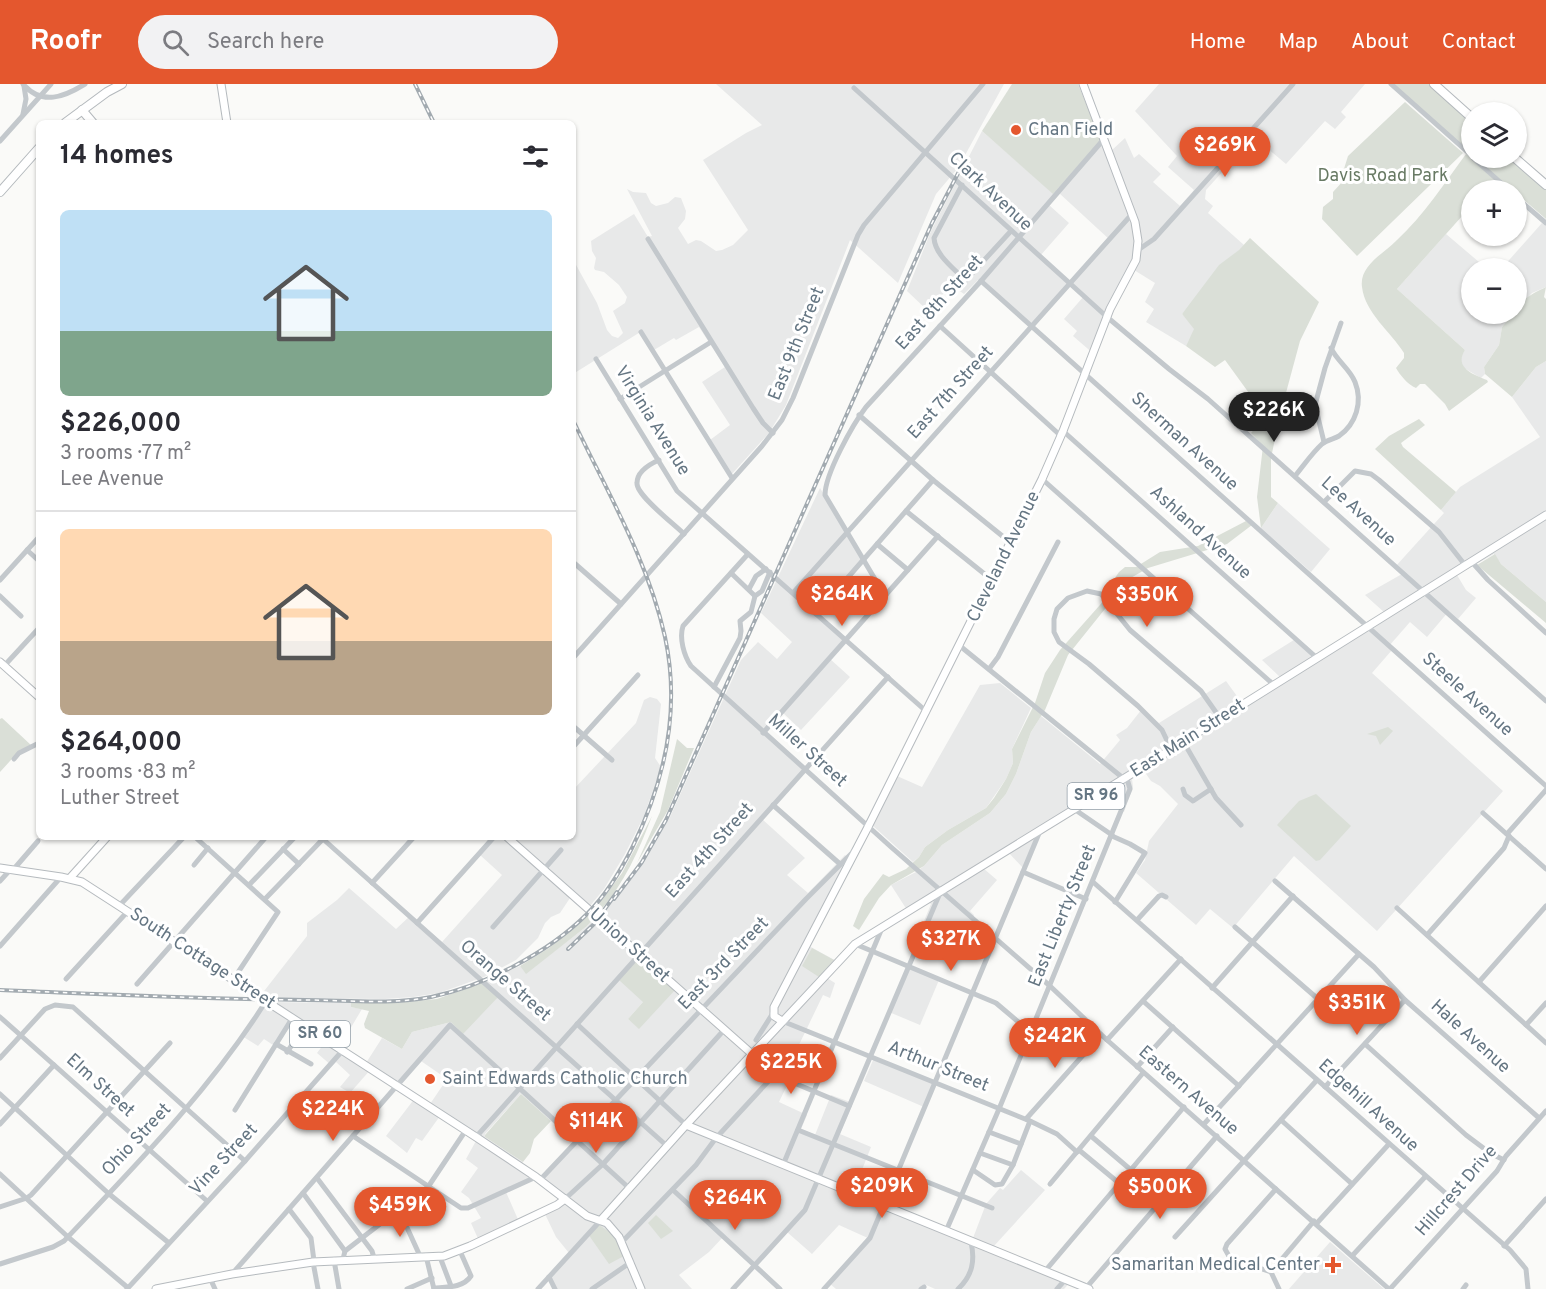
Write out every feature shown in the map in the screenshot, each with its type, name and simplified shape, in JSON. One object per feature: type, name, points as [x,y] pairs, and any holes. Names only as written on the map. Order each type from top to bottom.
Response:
[{"type":"highway","points":[[69,120],[122,84]]},
{"type":"highway","points":[[1434,84],[1461,108]]},
{"type":"highway","points":[[82,110],[90,120]]},
{"type":"highway","points":[[0,192],[36,151]]},
{"type":"highway","points":[[1526,168],[1546,185]]},
{"type":"main road","points":[[221,84],[227,120]]},
{"type":"main road","name":"Cleveland Avenue","points":[[773,1013],[774,1007],[927,712],[1042,479],[1062,434],[1107,317],[1131,270],[1138,250],[1137,229],[1083,84]]},
{"type":"main road","name":"East Main Street","points":[[601,1220],[855,944],[1124,779],[1546,514]]},
{"type":"main road","points":[[2,664],[36,694]]},
{"type":"main road","points":[[70,878],[104,840]]},
{"type":"main road","name":"Union Street","points":[[510,840],[752,1054]]},
{"type":"main road","name":"SR 60","points":[[0,868],[70,878]]},
{"type":"main road","name":"South Cottage Street","points":[[70,878],[82,882],[306,1025],[538,1178],[590,1219],[601,1220],[614,1230],[622,1242],[641,1289]]},
{"type":"main road","points":[[773,1013],[782,1021]]},
{"type":"main road","points":[[686,1125],[1088,1288]]},
{"type":"main road","points":[[156,1289],[232,1274],[313,1262],[343,1259],[440,1257],[460,1251],[565,1199]]},
{"type":"street","points":[[0,141],[51,84]]},
{"type":"street","points":[[23,85],[41,95],[54,98],[63,96],[85,84]]},
{"type":"street","name":"East 9th Street","points":[[576,655],[782,420],[793,398],[858,235],[983,84]]},
{"type":"street","points":[[1138,250],[1154,239],[1293,84]]},
{"type":"street","points":[[1391,84],[1461,147]]},
{"type":"street","points":[[20,118],[25,104],[23,85]]},
{"type":"street","name":"Clark Avenue","points":[[854,88],[1107,317]]},
{"type":"street","name":"East 8th Street","points":[[846,533],[826,500],[825,491],[859,415],[981,281],[1104,139]]},
{"type":"street","points":[[1484,168],[1498,180]]},
{"type":"street","points":[[962,185],[934,242],[941,255],[965,280],[1011,231]]},
{"type":"street","points":[[1527,207],[1546,223]]},
{"type":"street","name":"East 7th Street","points":[[793,593],[1132,214]]},
{"type":"street","points":[[648,239],[760,420],[772,433]]},
{"type":"street","name":"Sherman Avenue","points":[[981,281],[1368,626]]},
{"type":"street","name":"Lee Avenue","points":[[1107,317],[1168,369],[1199,390],[1546,701]]},
{"type":"street","points":[[1324,442],[1315,405],[1331,348],[1341,323]]},
{"type":"street","name":"Ashland Avenue","points":[[940,326],[1317,658]]},
{"type":"street","points":[[641,332],[732,478]]},
{"type":"street","points":[[620,399],[711,342]]},
{"type":"street","points":[[1294,476],[1324,442],[1334,439],[1345,431],[1356,414],[1359,403],[1354,379],[1331,348]]},
{"type":"street","name":"Virginia Avenue","points":[[596,359],[677,491],[927,712]]},
{"type":"street","points":[[859,415],[933,480],[1011,543]]},
{"type":"street","points":[[659,460],[649,465],[641,473],[637,480],[637,487],[647,500],[684,534]]},
{"type":"street","points":[[1324,502],[1355,471],[1371,474],[1439,532],[1468,563],[1546,633]]},
{"type":"street","points":[[1042,479],[1274,685]]},
{"type":"street","points":[[816,614],[933,480]]},
{"type":"street","points":[[906,511],[992,580]]},
{"type":"street","points":[[846,533],[885,597]]},
{"type":"street","points":[[763,733],[938,536]]},
{"type":"street","points":[[0,580],[36,540]]},
{"type":"street","points":[[989,669],[998,657],[1058,542]]},
{"type":"street","points":[[877,544],[908,570]]},
{"type":"street","points":[[27,550],[36,558]]},
{"type":"street","points":[[748,554],[731,573],[755,596]]},
{"type":"street","points":[[576,564],[621,604]]},
{"type":"street","points":[[576,570],[579,567]]},
{"type":"street","points":[[749,590],[756,576],[768,571]]},
{"type":"street","points":[[714,687],[740,638],[740,621],[751,612],[755,596],[762,591],[768,571]]},
{"type":"street","name":"Miller Street","points":[[731,573],[687,621],[681,631],[688,661],[763,733],[940,891]]},
{"type":"street","points":[[1171,749],[1161,730],[1138,706],[1059,642],[1053,624],[1056,612],[1062,603],[1072,596],[1082,591],[1098,593],[1130,630],[1201,691],[1220,718]]},
{"type":"street","points":[[0,596],[21,616]]},
{"type":"street","name":"Steele Avenue","points":[[1368,626],[1546,788]]},
{"type":"street","points":[[2,664],[36,636]]},
{"type":"street","points":[[960,645],[1124,779]]},
{"type":"street","points":[[576,744],[638,675]]},
{"type":"street","name":"East 4th Street","points":[[476,1137],[888,677]]},
{"type":"street","points":[[576,729],[612,760]]},
{"type":"street","points":[[1184,741],[1210,789],[1241,825]]},
{"type":"street","points":[[14,759],[19,753],[36,744]]},
{"type":"street","name":"East Liberty Street","points":[[946,1231],[1112,836],[1130,789],[1130,784],[1124,779]]},
{"type":"street","points":[[1427,935],[1504,848],[1508,835],[1546,788]]},
{"type":"street","points":[[1183,789],[1185,795],[1193,801],[1210,789]]},
{"type":"street","points":[[772,804],[840,864]]},
{"type":"street","points":[[1074,809],[1112,836],[1145,854],[1115,902]]},
{"type":"street","points":[[1483,813],[1546,869]]},
{"type":"street","points":[[824,1289],[870,1238],[1040,830]]},
{"type":"street","points":[[119,906],[181,840]]},
{"type":"street","points":[[199,840],[266,899],[278,914],[233,980]]},
{"type":"street","points":[[137,984],[263,840]]},
{"type":"street","points":[[249,885],[292,840]]},
{"type":"street","points":[[266,899],[321,840]]},
{"type":"street","name":"Orange Street","points":[[325,840],[667,1146]]},
{"type":"street","points":[[372,883],[411,840]]},
{"type":"street","points":[[417,923],[491,840]]},
{"type":"street","points":[[0,881],[38,841]]},
{"type":"street","points":[[194,865],[208,848]]},
{"type":"street","points":[[283,849],[299,864]]},
{"type":"street","points":[[493,927],[561,850]]},
{"type":"street","name":"East 3rd Street","points":[[538,1178],[856,850]]},
{"type":"street","points":[[1023,872],[1086,899]]},
{"type":"street","points":[[0,946],[61,877]]},
{"type":"street","name":"Hale Avenue","points":[[1275,881],[1539,1118]]},
{"type":"street","name":"Edgehill Avenue","points":[[1093,882],[1504,1246],[1525,1268],[1528,1289]]},
{"type":"street","points":[[733,1289],[803,1214],[940,891]]},
{"type":"street","name":"Eastern Avenue","points":[[940,891],[1050,986],[1143,1073],[1390,1289]]},
{"type":"street","points":[[1137,920],[1159,896],[1166,897]]},
{"type":"street","points":[[1212,987],[1293,896]]},
{"type":"street","points":[[1479,982],[1546,906]]},
{"type":"street","points":[[1397,908],[1546,1043]]},
{"type":"street","points":[[66,979],[128,911]]},
{"type":"street","points":[[783,1165],[882,926]]},
{"type":"street","points":[[1235,927],[1318,999]]},
{"type":"street","points":[[855,944],[1001,1006],[1019,1023],[1031,1030]]},
{"type":"street","points":[[1204,1124],[1359,954]]},
{"type":"street","points":[[1107,1040],[1181,959]]},
{"type":"street","points":[[1325,1087],[1405,1000]]},
{"type":"street","name":"Ohio Street","points":[[0,1264],[59,1245],[68,1237],[187,1108],[237,1047],[266,1001]]},
{"type":"street","points":[[1143,1001],[1239,1086]]},
{"type":"street","points":[[1526,1025],[1546,1003]]},
{"type":"street","points":[[0,1058],[50,1006],[67,1006],[76,1009],[245,1161]]},
{"type":"street","name":"Cleveland Avenue","points":[[756,1040],[773,1013]]},
{"type":"street","name":"Elm Street","points":[[0,1017],[207,1201]]},
{"type":"street","points":[[235,1110],[293,1017]]},
{"type":"street","name":"Arthur Street","points":[[782,1021],[1028,1120],[1057,1134],[1120,1184]]},
{"type":"street","points":[[577,1024],[686,1125]]},
{"type":"street","points":[[287,1052],[306,1025]]},
{"type":"street","points":[[232,1274],[450,1025],[629,1188]]},
{"type":"street","points":[[1137,1067],[1173,1027]]},
{"type":"street","points":[[565,1199],[603,1164],[724,1030]]},
{"type":"street","points":[[973,1170],[992,1183],[1000,1185],[1005,1180],[1021,1144],[1028,1120],[1101,1035]]},
{"type":"street","points":[[0,1207],[27,1198],[170,1043]]},
{"type":"street","points":[[276,1044],[311,1065]]},
{"type":"street","points":[[1365,1044],[1466,1135],[1490,1153],[1504,1160]]},
{"type":"street","name":"Vine Street","points":[[127,1288],[245,1161],[343,1050]]},
{"type":"street","points":[[752,1054],[776,1073],[813,1092],[849,1106]]},
{"type":"street","points":[[0,1124],[54,1065]]},
{"type":"street","points":[[622,1242],[696,1165],[716,1138],[776,1073]]},
{"type":"street","points":[[1050,1184],[1143,1073]]},
{"type":"street","points":[[1175,1237],[1317,1080]]},
{"type":"street","points":[[0,1095],[108,1193],[169,1243]]},
{"type":"street","points":[[1046,1271],[1184,1107]]},
{"type":"street","name":"Hillcrest Drive","points":[[1390,1289],[1497,1171],[1546,1111]]},
{"type":"street","points":[[1281,1120],[1352,1184]]},
{"type":"street","points":[[343,1259],[345,1251],[428,1187],[466,1130]]},
{"type":"street","points":[[798,1130],[992,1208]]},
{"type":"street","points":[[989,1132],[1021,1144]]},
{"type":"street","points":[[1091,1136],[1131,1170]]},
{"type":"street","points":[[353,1137],[457,1207],[466,1209],[538,1178]]},
{"type":"street","points":[[1088,1288],[1217,1137]]},
{"type":"street","points":[[1271,1272],[1389,1144]]},
{"type":"street","points":[[980,1153],[1012,1165]]},
{"type":"street","points":[[0,1174],[127,1288]]},
{"type":"street","points":[[1352,1256],[1425,1177]]},
{"type":"street","points":[[317,1178],[372,1251],[374,1258]]},
{"type":"street","points":[[1276,1189],[1225,1249],[1230,1258],[1271,1272],[1279,1289]]},
{"type":"street","points":[[673,1190],[780,1289]]},
{"type":"street","points":[[303,1193],[345,1251]]},
{"type":"street","points":[[1504,1246],[1546,1199]]},
{"type":"street","points":[[289,1209],[311,1238],[318,1289]]},
{"type":"street","points":[[399,1210],[423,1256],[434,1288],[463,1284],[471,1276],[460,1251]]},
{"type":"street","points":[[538,1289],[601,1220]]},
{"type":"street","points":[[958,1289],[969,1275],[973,1262],[971,1242]]},
{"type":"street","points":[[440,1257],[452,1287]]},
{"type":"street","points":[[334,1260],[339,1289]]},
{"type":"street","points":[[592,1289],[631,1262]]},
{"type":"street","points":[[549,1277],[555,1289]]},
{"type":"street","points":[[210,1278],[215,1289]]},
{"type":"street","points":[[407,1289],[432,1278]]},
{"type":"street","points":[[1058,1289],[1065,1280]]},
{"type":"street","points":[[830,1283],[837,1289]]},
{"type":"shaded area","points":[[716,84],[1004,84],[958,168],[936,194],[898,283],[850,240],[786,405],[769,433],[731,475],[710,440],[730,425],[702,382],[725,367],[699,327],[654,350],[642,331],[576,372],[576,265],[597,303],[607,330],[612,336],[618,338],[623,333],[613,311],[625,303],[627,297],[619,285],[604,272],[595,270],[596,258],[592,251],[591,241],[634,214],[648,237],[652,236],[627,189],[646,193],[651,203],[656,206],[668,203],[675,197],[681,198],[686,211],[685,219],[678,228],[688,244],[696,240],[701,241],[716,251],[733,245],[748,230],[703,160],[762,125]]},
{"type":"shaded area","points":[[1159,84],[1365,84],[1341,112],[1346,117],[1335,129],[1325,121],[1286,164],[1254,137],[1206,190],[1205,199],[1213,206],[1208,213],[1244,245],[1182,314],[1195,329],[1186,346],[1146,322],[1154,309],[1145,302],[1155,283],[1134,270],[1118,297],[1095,355],[1073,336],[1077,331],[1064,319],[1084,296],[1070,284],[1032,327],[978,280],[964,294],[954,287],[946,291],[927,310],[907,291],[931,231],[982,131],[1053,193],[1101,140],[1111,151],[1125,138],[1134,158],[1139,154],[1161,174],[1153,182],[1180,206],[1194,190],[1168,167],[1177,156],[1135,111]],"holes":[[[1059,193],[1110,240],[1070,283],[1040,256],[1069,223],[1049,205]]]},
{"type":"shaded area","points":[[1542,223],[1546,226],[1546,287],[1532,293],[1527,299],[1527,258],[1511,258],[1522,246],[1527,246],[1527,240]]},
{"type":"shaded area","points":[[1446,234],[1474,258],[1461,258],[1461,324],[1505,324],[1499,345],[1484,367],[1485,374],[1481,378],[1464,368],[1460,362],[1465,350],[1397,289]]},
{"type":"shaded area","points":[[1546,361],[1546,602],[1501,564],[1494,554],[1457,575],[1466,590],[1476,598],[1458,619],[1449,611],[1427,637],[1410,622],[1389,646],[1392,650],[1372,673],[1503,791],[1377,931],[1294,856],[1233,928],[1210,909],[1196,925],[1136,873],[1145,860],[1149,841],[1178,804],[1160,786],[1151,781],[1144,771],[1132,779],[1133,787],[1124,812],[1099,796],[1037,834],[1023,868],[1008,852],[983,868],[997,880],[970,911],[974,915],[964,939],[924,921],[931,904],[924,900],[907,910],[891,885],[916,872],[942,845],[990,813],[1006,794],[1031,732],[1041,716],[1100,764],[1120,740],[1116,735],[1127,728],[1142,709],[1159,723],[1226,681],[1242,703],[1281,678],[1262,660],[1297,638],[1318,656],[1385,613],[1365,595],[1402,574],[1395,567],[1444,513],[1441,510],[1460,487],[1540,437],[1512,397],[1536,367]]},
{"type":"shaded area","points":[[820,488],[864,559],[816,615],[844,640],[829,658],[850,677],[801,730],[781,711],[762,732],[805,771],[762,819],[805,858],[787,875],[808,893],[845,855],[852,861],[809,946],[840,963],[827,978],[835,983],[830,998],[823,995],[796,1051],[791,1077],[779,1102],[807,1115],[801,1129],[815,1135],[831,1095],[853,1103],[840,1134],[871,1147],[854,1190],[973,1238],[986,1204],[1000,1188],[1003,1190],[1021,1170],[1045,1190],[994,1246],[1073,1279],[1064,1289],[935,1289],[924,1284],[918,1289],[836,1289],[829,1283],[870,1239],[839,1225],[812,1254],[787,1232],[756,1265],[724,1236],[709,1252],[679,1275],[692,1289],[554,1289],[550,1274],[569,1253],[556,1237],[544,1212],[568,1200],[541,1177],[574,1142],[521,1094],[485,1134],[485,1137],[523,1162],[520,1167],[536,1177],[506,1192],[520,1224],[480,1243],[471,1223],[481,1218],[469,1198],[461,1192],[478,1168],[466,1159],[477,1139],[440,1116],[422,1141],[416,1138],[407,1153],[386,1136],[415,1098],[428,1107],[447,1079],[421,1061],[398,1087],[371,1069],[350,1093],[340,1087],[350,1075],[336,1062],[332,1066],[317,1053],[326,1041],[294,1020],[276,1047],[264,1039],[258,1046],[242,1036],[265,1002],[351,1003],[351,1007],[362,1009],[340,1046],[366,1063],[382,1038],[402,1049],[412,1032],[451,1022],[482,983],[520,966],[526,973],[587,926],[644,863],[670,817],[741,660],[758,642],[777,659],[792,642],[761,613]],"holes":[[[643,1002],[639,1028],[628,1019]]]},
{"type":"shaded area","points":[[1278,503],[1330,549],[1311,572],[1261,528]]},
{"type":"shaded area","points":[[1000,683],[1031,708],[1012,749],[1013,763],[1006,779],[986,808],[948,830],[925,847],[913,862],[872,825],[897,776],[922,787],[980,685]]},
{"type":"shaded area","points":[[650,697],[657,699],[661,704],[655,758],[661,767],[644,816],[625,854],[604,889],[585,912],[570,898],[560,913],[545,923],[538,938],[516,960],[484,977],[439,993],[385,999],[267,998],[261,995],[307,936],[307,923],[349,888],[396,929],[411,915],[442,942],[502,875],[480,855],[494,840],[576,840],[576,787],[636,723],[644,700]]},
{"type":"shaded area","points":[[909,967],[939,980],[920,1025],[889,1012]]},
{"type":"shaded area","points":[[1037,1020],[1066,1046],[1054,1058],[1026,1046]]},
{"type":"shaded area","points":[[874,1058],[934,1084],[924,1107],[864,1081]]},
{"type":"shaded area","name":"Samaritan Medical Center","points":[[1330,1242],[1384,1289],[1289,1289]]},
{"type":"green space","points":[[1012,84],[1078,84],[1101,140],[1053,194],[982,131]]},
{"type":"green space","points":[[1393,84],[1433,84],[1461,110],[1461,146]]},
{"type":"green space","name":"Davis Road Park","points":[[1405,102],[1461,151],[1461,155],[1357,256],[1322,219],[1323,207],[1333,199],[1333,192],[1344,180],[1343,172],[1348,156]]},
{"type":"green space","points":[[1461,161],[1461,168],[1482,168],[1495,180],[1461,180],[1461,217],[1397,289],[1465,350],[1462,361],[1466,369],[1488,382],[1449,411],[1425,384],[1413,387],[1398,371],[1396,368],[1404,358],[1404,353],[1373,314],[1362,287],[1364,273],[1368,267],[1406,231]]},
{"type":"green space","points":[[1487,168],[1525,168],[1546,187],[1546,219],[1527,203],[1527,180],[1500,180]]},
{"type":"green space","points":[[1250,238],[1319,302],[1300,341],[1271,458],[1271,497],[1278,503],[1261,528],[1257,497],[1263,446],[1251,433],[1258,425],[1254,400],[1225,360],[1215,367],[1186,346],[1194,329],[1182,314],[1219,265],[1239,250]]},
{"type":"green space","points":[[1546,287],[1544,297],[1546,299],[1546,361],[1536,367],[1512,397],[1485,374],[1484,367],[1499,345],[1505,324],[1527,324],[1527,298]]},
{"type":"green space","points":[[1419,419],[1425,425],[1401,443],[1456,492],[1441,510],[1375,449],[1389,436]]},
{"type":"green space","points":[[1246,521],[1252,525],[1227,544],[1148,568],[1129,579],[1068,655],[1045,710],[1031,732],[1006,794],[990,813],[942,845],[924,866],[891,885],[879,898],[859,930],[853,926],[864,899],[883,874],[889,877],[906,869],[919,857],[925,847],[948,830],[986,808],[994,798],[1013,763],[1012,749],[1035,703],[1045,673],[1060,650],[1107,597],[1104,594],[1119,572],[1125,567],[1136,567],[1160,552],[1198,546]]},
{"type":"green space","points":[[1495,554],[1501,564],[1546,602],[1546,623],[1477,565]]},
{"type":"green space","points":[[2,718],[32,746],[20,750],[0,772],[0,719]]},
{"type":"green space","points":[[1388,727],[1393,731],[1380,745],[1376,736],[1367,734]]},
{"type":"green space","points":[[677,739],[687,748],[694,748],[668,810],[637,863],[660,812]]},
{"type":"green space","points":[[1316,794],[1351,826],[1320,860],[1316,861],[1277,825],[1299,801]]},
{"type":"green space","points":[[652,816],[630,866],[609,901],[600,911],[596,908],[622,873]]},
{"type":"green space","points":[[590,914],[594,918],[587,926],[526,974],[520,966],[549,948]]},
{"type":"green space","points":[[812,948],[834,960],[819,977],[802,966]]},
{"type":"green space","points":[[640,957],[675,990],[639,1029],[628,1019],[643,1002],[619,980]]},
{"type":"green space","points":[[482,983],[499,996],[463,1034],[451,1022],[412,1032],[402,1049],[365,1028],[364,1024],[369,1011],[351,1007],[351,1003],[394,1003],[437,999]]},
{"type":"green space","points":[[521,1094],[551,1121],[534,1139],[530,1153],[523,1162],[485,1137]]},
{"type":"green space","points":[[656,1215],[673,1231],[661,1239],[648,1223]]},
{"type":"green space","points":[[598,1224],[615,1236],[624,1256],[609,1264],[588,1234]]},
{"type":"railway","points":[[415,84],[433,120]]},
{"type":"railway","points":[[614,899],[642,862],[666,820],[932,223],[963,164]]},
{"type":"railway","points":[[0,990],[368,1002],[431,997],[472,985],[514,966],[554,942],[587,914],[623,866],[644,823],[667,745],[671,692],[670,665],[665,637],[648,580],[625,526],[576,426]]},
{"type":"railway","points":[[568,949],[594,924],[617,892]]},
{"type":"place","name":"Chan Field","points":[[1016,130]]},
{"type":"place","name":"Saint Edwards Catholic Church","points":[[430,1079]]},
{"type":"place","name":"Samaritan Medical Center","points":[[1333,1265]]}]
